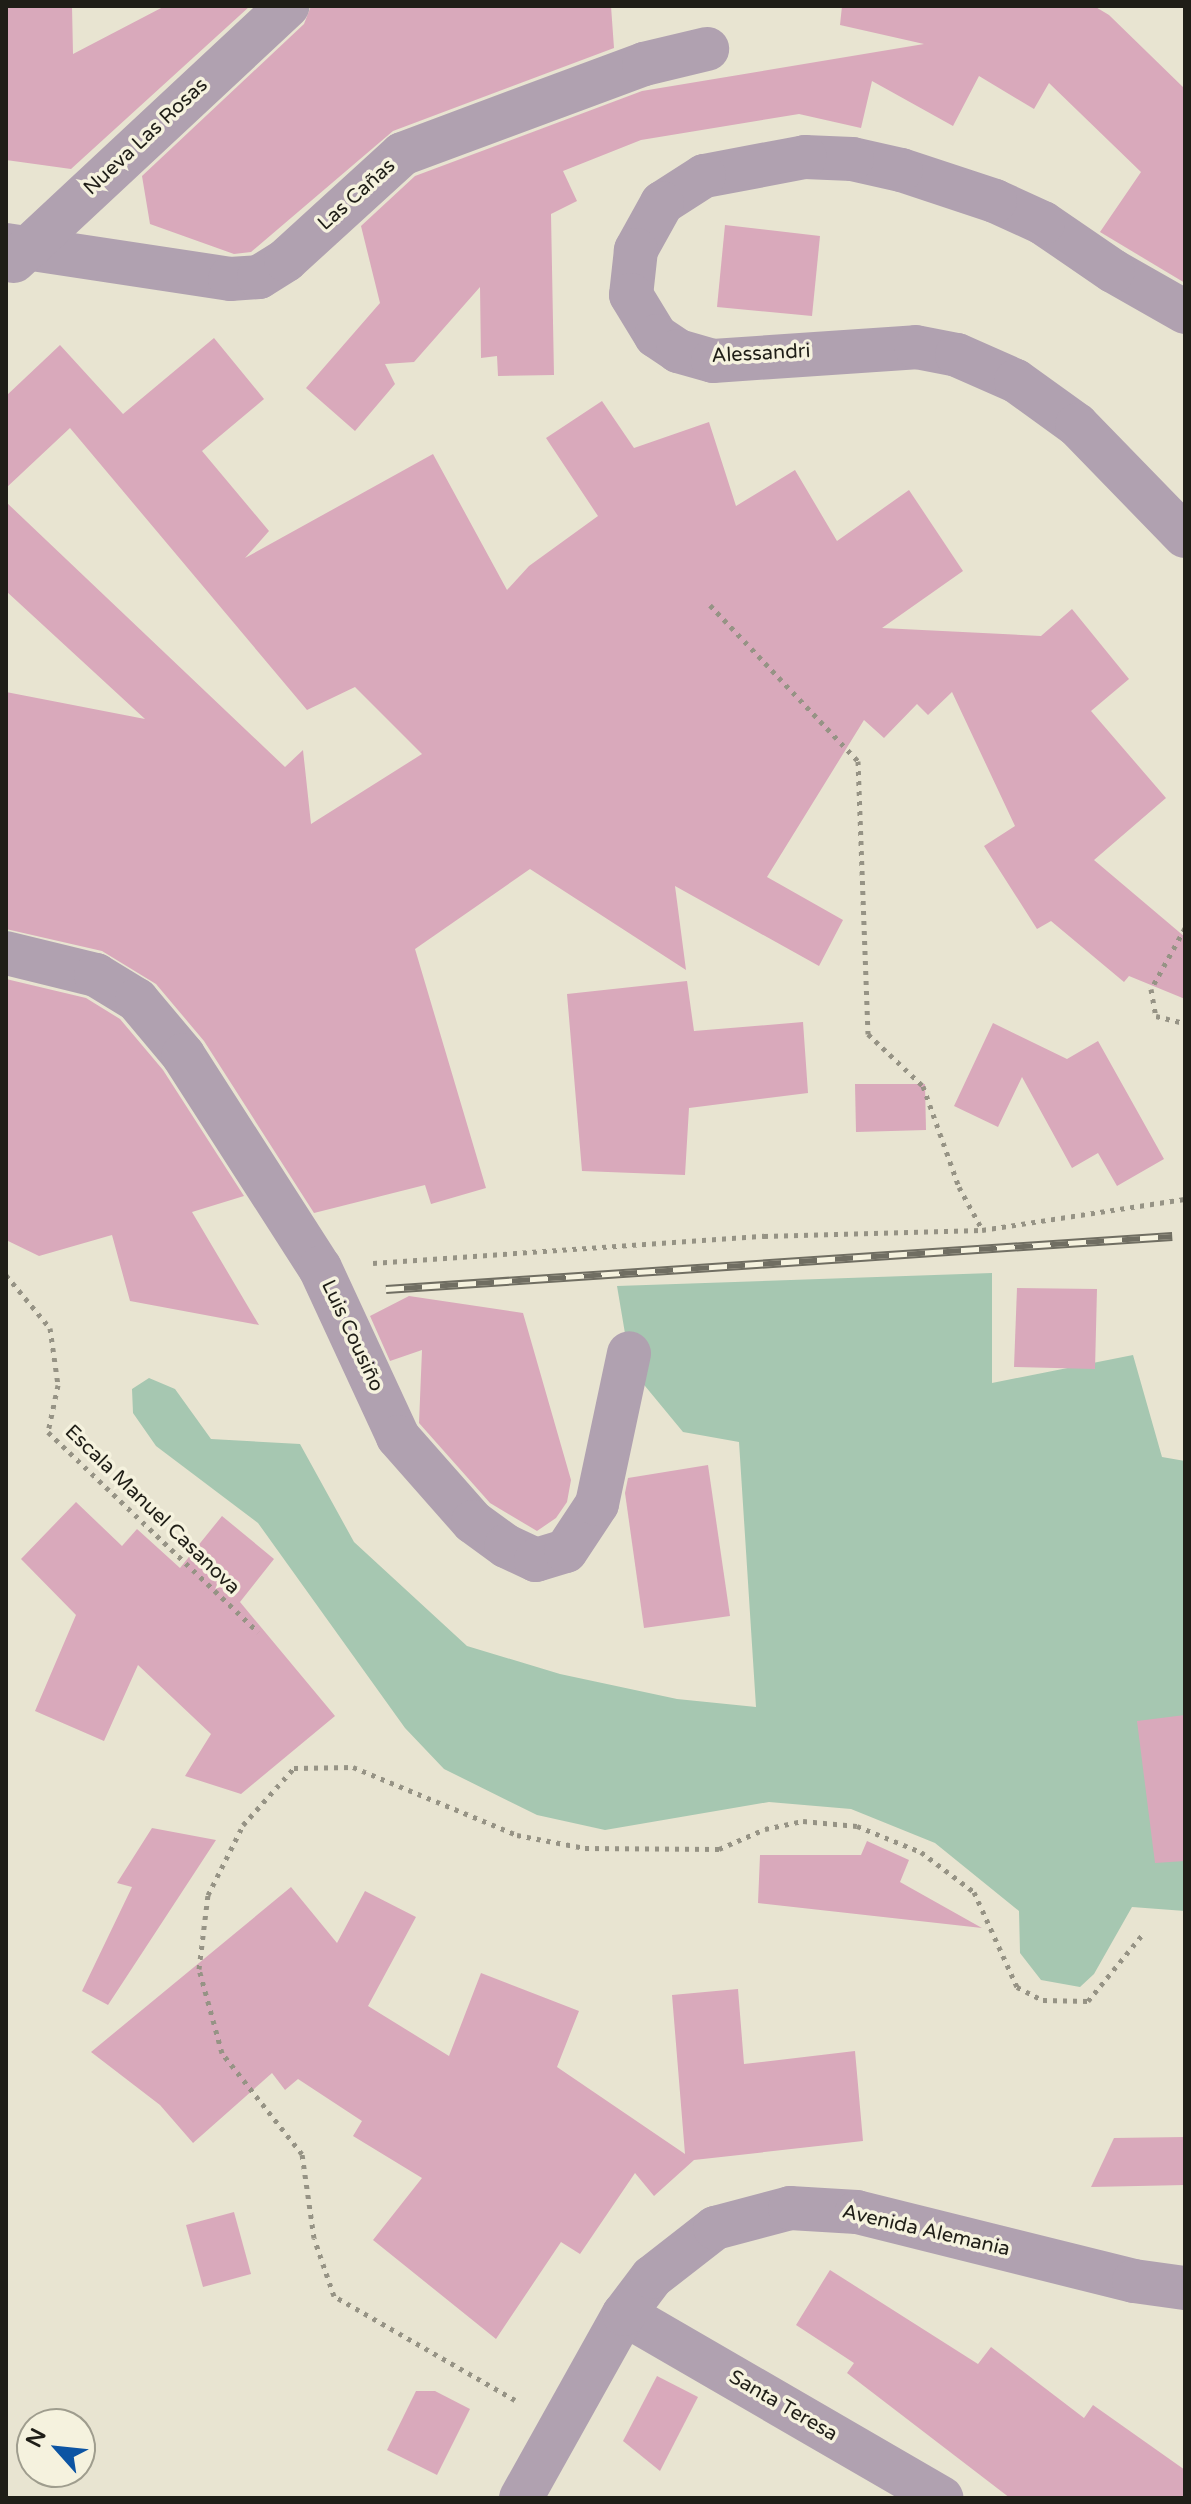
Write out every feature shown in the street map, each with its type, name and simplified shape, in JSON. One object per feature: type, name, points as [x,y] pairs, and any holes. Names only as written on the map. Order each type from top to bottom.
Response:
[{"type":"street","name":"Nueva Las Rosas","points":[[14,254],[287,6]]},
{"type":"street","name":"Las Cañas","points":[[14,254],[230,279],[259,277],[286,260],[402,154],[644,64],[707,49]]},
{"type":"street","name":"Alessandri","points":[[1185,312],[1134,285],[1043,223],[995,201],[901,170],[805,157],[704,176],[662,203],[636,250],[631,295],[656,336],[678,351],[713,361],[916,347],[957,355],[1016,381],[1077,425],[1185,536]]},
{"type":"street","name":"Luis Cousiño","points":[[6,953],[96,975],[137,1000],[183,1055],[320,1268],[398,1437],[473,1522],[536,1560],[566,1551],[597,1504],[629,1353]]},
{"type":"street","name":"Avenida Alemania","points":[[521,2498],[624,2314],[652,2277],[715,2228],[790,2208],[857,2212],[1134,2281],[1185,2288]]},
{"type":"street","name":"Santa Teresa","points":[[624,2314],[942,2498]]},
{"type":"path","points":[[710,605],[858,761],[868,1034],[923,1086],[959,1187],[982,1230]]},
{"type":"path","points":[[1185,928],[1151,989],[1156,1016],[1185,1023]]},
{"type":"path","points":[[320,1268],[483,1252],[982,1230],[1185,1199]]},
{"type":"path","name":"Escala Manuel Casanova","points":[[6,1275],[50,1328],[58,1385],[48,1432],[258,1632]]},
{"type":"path","points":[[561,2425],[334,2296],[314,2238],[302,2154],[222,2053],[199,1969],[208,1895],[243,1825],[294,1768],[353,1767],[517,1835],[585,1848],[719,1849],[765,1829],[803,1821],[857,1826],[921,1852],[974,1892],[1017,1987],[1043,2000],[1088,2001],[1142,1935]]},
{"type":"green space","points":[[992,1273],[992,1383],[1133,1355],[1162,1457],[1185,1461],[1185,1911],[1132,1907],[1094,1974],[1080,1987],[1041,1980],[1020,1953],[1019,1911],[935,1843],[851,1809],[769,1802],[605,1830],[537,1815],[444,1769],[405,1728],[258,1523],[156,1446],[133,1413],[132,1389],[149,1378],[175,1389],[211,1439],[300,1444],[354,1542],[467,1646],[560,1674],[677,1699],[756,1707],[739,1442],[683,1432],[631,1369],[617,1286]]},
{"type":"building","points":[[6,6],[72,6],[73,54],[165,6],[250,6],[71,169],[6,160]]},
{"type":"building","points":[[311,6],[611,6],[614,48],[393,131],[251,252],[234,254],[150,224],[142,176],[304,24]]},
{"type":"building","points":[[842,6],[1094,6],[1109,15],[1185,89],[1185,283],[1100,232],[1141,172],[1049,83],[1034,109],[979,76],[953,126],[872,81],[861,128],[799,114],[641,140],[563,171],[577,201],[551,214],[554,375],[498,376],[497,356],[481,358],[480,287],[414,362],[385,364],[395,384],[355,431],[306,388],[380,303],[361,226],[415,176],[642,91],[924,44],[840,25]]},
{"type":"building","points":[[725,225],[820,236],[812,316],[717,307]]},
{"type":"building","points":[[214,338],[264,399],[202,451],[269,531],[245,558],[433,454],[507,590],[529,566],[598,516],[546,438],[602,401],[634,448],[709,422],[736,506],[795,470],[837,541],[909,490],[963,571],[882,628],[1041,636],[1072,609],[1129,679],[1091,711],[1166,798],[1094,860],[1185,937],[1185,999],[1129,976],[1124,982],[1051,921],[1037,929],[984,846],[1015,826],[952,692],[928,715],[917,704],[884,738],[864,720],[767,877],[843,920],[819,966],[675,886],[686,970],[530,869],[415,949],[486,1188],[431,1204],[425,1185],[314,1213],[204,1041],[156,984],[102,951],[6,929],[6,692],[145,719],[6,591],[6,502],[285,767],[303,750],[311,824],[422,754],[355,687],[307,710],[70,428],[6,488],[6,396],[60,345],[123,414]]},
{"type":"building","points":[[6,979],[86,998],[120,1019],[163,1070],[244,1196],[192,1212],[259,1325],[130,1301],[112,1235],[39,1256],[6,1240]]},
{"type":"building","points":[[687,981],[694,1031],[803,1022],[808,1093],[689,1108],[685,1175],[582,1171],[567,994]]},
{"type":"building","points":[[993,1023],[1067,1059],[1098,1041],[1164,1159],[1117,1186],[1098,1153],[1072,1168],[1022,1077],[998,1127],[954,1106]]},
{"type":"building","points":[[855,1084],[925,1084],[926,1130],[856,1132]]},
{"type":"building","points":[[1017,1288],[1097,1289],[1095,1369],[1014,1367]]},
{"type":"building","points":[[409,1296],[523,1313],[571,1480],[567,1502],[556,1518],[537,1531],[490,1503],[419,1423],[422,1350],[390,1361],[370,1316]]},
{"type":"building","points":[[708,1465],[730,1616],[644,1628],[625,1493],[628,1478]]},
{"type":"building","points":[[76,1502],[122,1546],[137,1529],[180,1568],[222,1516],[274,1559],[240,1602],[335,1716],[241,1794],[185,1776],[211,1734],[138,1665],[104,1741],[35,1711],[76,1615],[21,1559]]},
{"type":"building","points":[[1185,1715],[1185,1861],[1155,1863],[1137,1721]]},
{"type":"building","points":[[152,1828],[216,1840],[108,2005],[82,1991],[132,1887],[117,1883]]},
{"type":"building","points":[[867,1841],[909,1860],[900,1882],[982,1928],[758,1903],[760,1855],[861,1855]]},
{"type":"building","points":[[291,1887],[337,1943],[365,1891],[416,1917],[368,2006],[449,2056],[481,1973],[579,2011],[557,2067],[685,2154],[672,1995],[738,1989],[744,2064],[855,2051],[863,2141],[694,2160],[654,2196],[635,2173],[580,2254],[561,2242],[496,2339],[373,2240],[422,2178],[353,2136],[362,2121],[298,2079],[285,2090],[272,2073],[193,2143],[160,2105],[91,2052]]},
{"type":"building","points":[[1185,2137],[1185,2185],[1091,2187],[1114,2138]]},
{"type":"building","points":[[234,2212],[251,2274],[203,2287],[186,2225]]},
{"type":"building","points":[[830,2270],[978,2364],[991,2347],[1084,2418],[1093,2405],[1185,2470],[1185,2498],[1010,2498],[847,2373],[854,2363],[796,2325]]},
{"type":"building","points":[[657,2376],[698,2397],[660,2471],[623,2441]]},
{"type":"building","points":[[416,2391],[435,2391],[470,2409],[437,2475],[387,2450]]},
{"type":"railway","points":[[386,1289],[1172,1236]]}]
